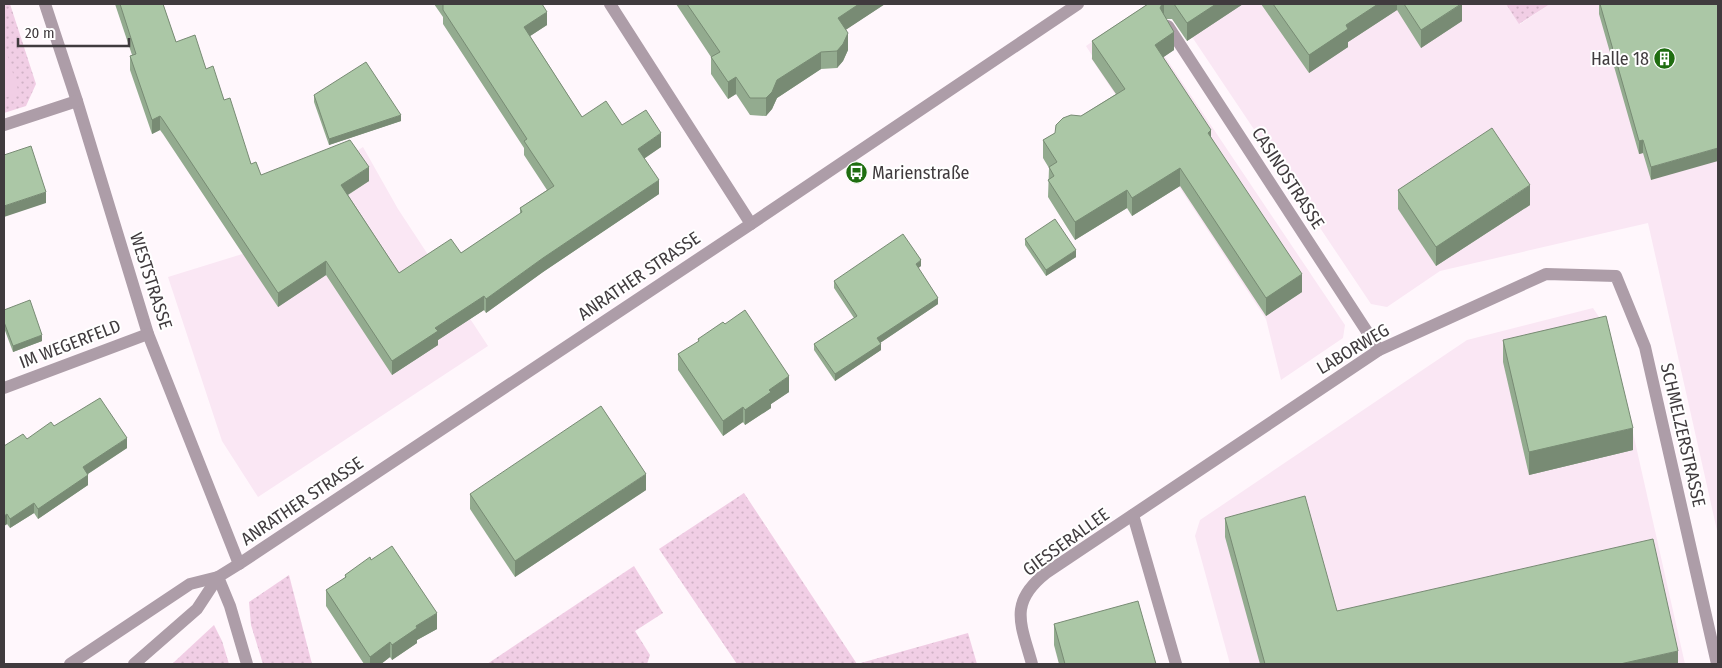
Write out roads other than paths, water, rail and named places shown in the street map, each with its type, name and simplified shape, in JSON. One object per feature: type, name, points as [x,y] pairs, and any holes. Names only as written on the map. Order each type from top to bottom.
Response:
[{"type":"street","name":"WESTSTRASSE","points":[[45,4],[77,101],[148,334],[238,564]]},
{"type":"street","points":[[610,4],[751,224]]},
{"type":"street","name":"ANRATHER STRASSE","points":[[70,664],[190,584],[218,577],[238,564],[751,224],[1078,4]]},
{"type":"street","name":"CASINOSTRASSE","points":[[1168,26],[1379,350]]},
{"type":"street","points":[[4,125],[77,101]]},
{"type":"street","name":"LABORWEG","points":[[1133,515],[1379,350],[1546,274],[1616,276]]},
{"type":"street","name":"SCHMELZERSTRASSE","points":[[1616,276],[1645,347],[1718,664]]},
{"type":"street","name":"IM WEGERFELD","points":[[4,388],[148,334]]},
{"type":"street","name":"GIESSERALLEE","points":[[1032,664],[1022,628],[1020,610],[1022,602],[1031,588],[1046,573],[1133,515],[1176,664]]},
{"type":"street","points":[[218,577],[230,606],[247,664]]},
{"type":"street","name":"ANRATHER STRASSE","points":[[134,664],[197,609],[218,577]]},
{"type":"place","name":"Halle 18","points":[[1665,59]]},
{"type":"place","name":"Marienstraße","points":[[856,173]]}]
